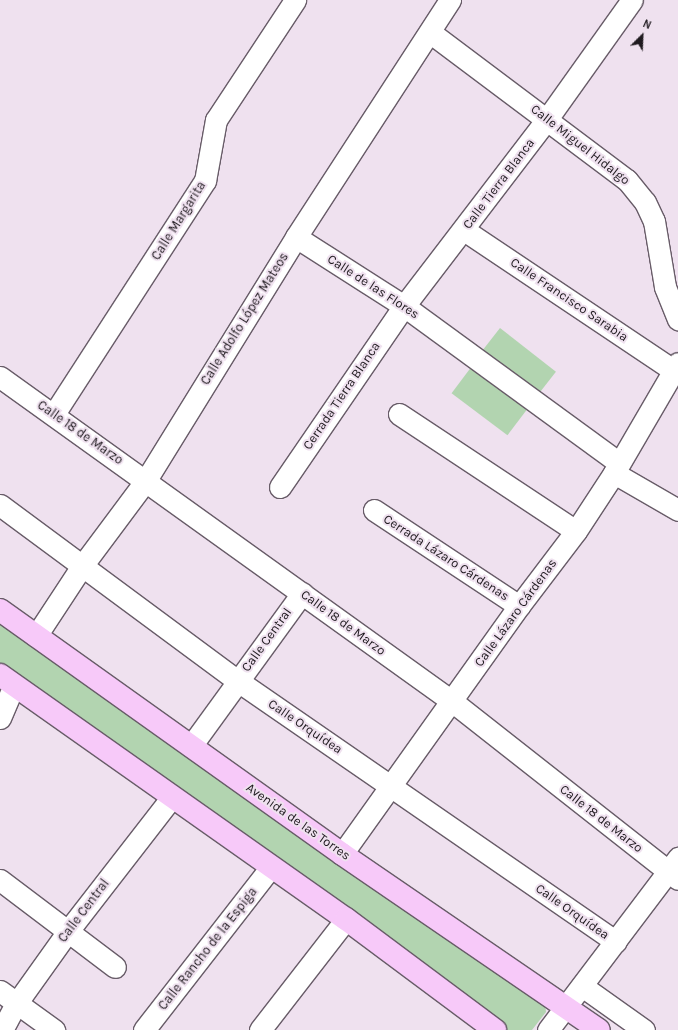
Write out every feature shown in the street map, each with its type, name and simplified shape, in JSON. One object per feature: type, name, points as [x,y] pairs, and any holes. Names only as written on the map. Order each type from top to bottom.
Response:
[{"type":"main road","name":"Avenida de las Torres","points":[[0,610],[342,854],[599,1030]]},
{"type":"main road","points":[[7,680],[346,919],[495,1030]]},
{"type":"street","name":"Calle Margarita","points":[[54,414],[205,181],[216,120],[295,0]]},
{"type":"street","name":"Calle Adolfo López Mateos","points":[[36,636],[82,566],[146,480],[296,237],[431,33],[450,0]]},
{"type":"street","name":"Calle Tierra Blanca","points":[[404,306],[464,230],[547,119],[632,0]]},
{"type":"street","name":"Calle Miguel Hidalgo","points":[[431,33],[627,180],[645,202],[654,221],[665,287],[678,320]]},
{"type":"street","name":"Calle Francisco Sarabia","points":[[464,230],[676,367]]},
{"type":"street","name":"Calle de las Flores","points":[[296,237],[404,306],[557,417],[617,468]]},
{"type":"street","name":"Cerrada Tierra Blanca","points":[[280,487],[404,306]]},
{"type":"street","name":"Calle Lázaro Cárdenas","points":[[342,854],[453,702],[519,606],[576,531],[617,468],[676,367]]},
{"type":"street","name":"Calle 18 de Marzo","points":[[0,377],[146,480],[453,702],[675,870]]},
{"type":"street","points":[[399,414],[576,531]]},
{"type":"street","points":[[617,468],[678,510]]},
{"type":"street","name":"Calle Orquídea","points":[[0,505],[238,681],[616,942]]},
{"type":"street","name":"Cerrada Lázaro Cárdenas","points":[[374,510],[519,606]]},
{"type":"street","name":"Calle Central","points":[[191,746],[302,593]]},
{"type":"street","points":[[0,718],[7,680]]},
{"type":"street","name":"Calle Central","points":[[2,1030],[16,1004],[68,931],[172,797]]},
{"type":"street","name":"Calle Rancho de la Espiga","points":[[144,1030],[271,867]]},
{"type":"street","points":[[548,1030],[616,942],[675,870]]},
{"type":"street","points":[[0,880],[115,967]]},
{"type":"street","points":[[260,1030],[346,919]]},
{"type":"street","points":[[582,986],[644,1030]]},
{"type":"street","points":[[0,991],[54,1030]]},
{"type":"green space","points":[[500,328],[556,372],[535,399],[479,355]]},
{"type":"green space","points":[[472,366],[528,408],[507,435],[452,393]]},
{"type":"green space","points":[[0,614],[545,1003],[546,1012],[532,1030],[504,1030],[0,669]]}]
